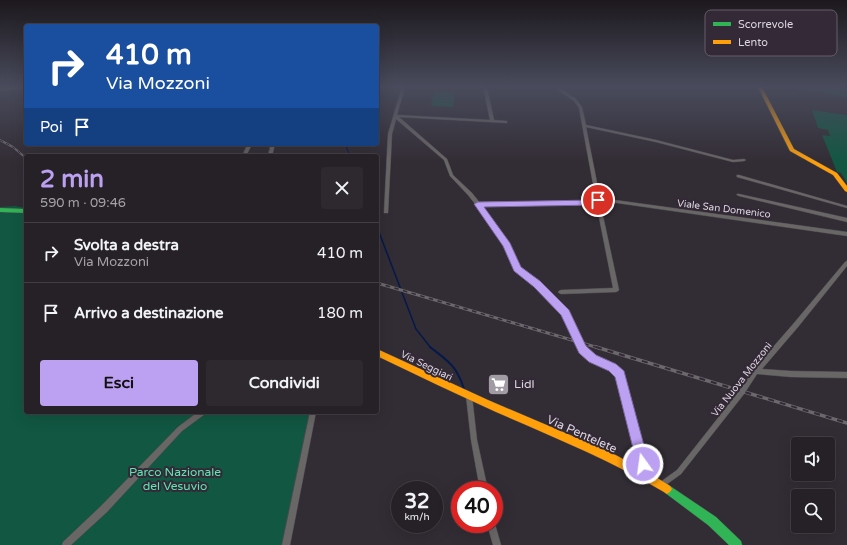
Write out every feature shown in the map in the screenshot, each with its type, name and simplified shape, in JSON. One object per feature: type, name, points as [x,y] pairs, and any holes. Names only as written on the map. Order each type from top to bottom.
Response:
[{"type":"street","points":[[386,212],[390,134],[396,112]]},
{"type":"street","points":[[490,112],[492,121]]},
{"type":"street","points":[[561,292],[616,290],[582,112]]},
{"type":"street","points":[[773,112],[792,150],[835,174],[847,190]]},
{"type":"street","points":[[395,116],[506,122]]},
{"type":"street","points":[[395,116],[446,160],[451,175],[470,194],[507,245],[517,269],[537,284],[565,312],[582,349],[593,359],[612,367],[620,374],[646,477]]},
{"type":"street","points":[[585,126],[656,141],[733,161],[744,160]]},
{"type":"street","points":[[738,176],[847,207]]},
{"type":"street","points":[[740,195],[847,220]]},
{"type":"street","points":[[478,204],[598,201]]},
{"type":"street","name":"Viale San Domenico","points":[[598,201],[847,234]]},
{"type":"street","points":[[0,204],[23,211]]},
{"type":"street","points":[[0,210],[23,211]]},
{"type":"street","name":"Via Nuova Mozzoni","points":[[661,485],[680,472],[742,392],[756,371],[847,263]]},
{"type":"street","name":"Via Seggiari","points":[[379,353],[469,396]]},
{"type":"street","points":[[756,371],[791,374],[847,375]]},
{"type":"street","points":[[469,396],[474,440],[482,481]]},
{"type":"street","name":"Via Pentelete","points":[[469,396],[590,449],[661,485],[712,521],[737,545]]},
{"type":"street","points":[[66,545],[104,509],[180,429],[201,414]]},
{"type":"street","points":[[286,545],[313,414]]},
{"type":"street","points":[[494,533],[497,545]]},
{"type":"green space","points":[[813,112],[829,112],[847,115],[847,183],[841,173],[837,172],[822,135],[830,136],[828,130],[818,128]]},
{"type":"green space","name":"Parco Nazionale del Vesuvio","points":[[15,206],[24,208],[24,414],[313,414],[286,545],[0,545],[0,207]]},
{"type":"waterway","points":[[346,146],[349,154]]},
{"type":"waterway","points":[[379,232],[416,329],[431,348]]},
{"type":"waterway","points":[[431,348],[455,369],[464,389]]},
{"type":"railway","points":[[0,140],[13,147],[24,156]]},
{"type":"railway","points":[[379,284],[599,348]]},
{"type":"railway","points":[[596,347],[847,423]]},
{"type":"traffic: fast","points":[[0,210],[24,211]]},
{"type":"traffic: fast","points":[[499,234],[507,245],[517,269],[537,284],[565,312],[583,349],[593,359],[612,367],[620,374],[646,477]]},
{"type":"traffic: fast","points":[[667,489],[712,521],[737,545]]},
{"type":"traffic: slow","points":[[773,112],[792,150],[835,174],[847,190]]},
{"type":"traffic: slow","points":[[499,234],[478,204],[594,203],[598,202],[598,199]]},
{"type":"traffic: slow","points":[[379,353],[454,389],[606,456],[667,489]]},
{"type":"place","name":"Lidl","points":[[499,384]]},
{"type":"route","points":[[598,200],[598,202],[594,203],[478,204],[510,250],[517,269],[537,284],[565,312],[582,349],[593,359],[612,367],[620,374],[643,464]]}]
